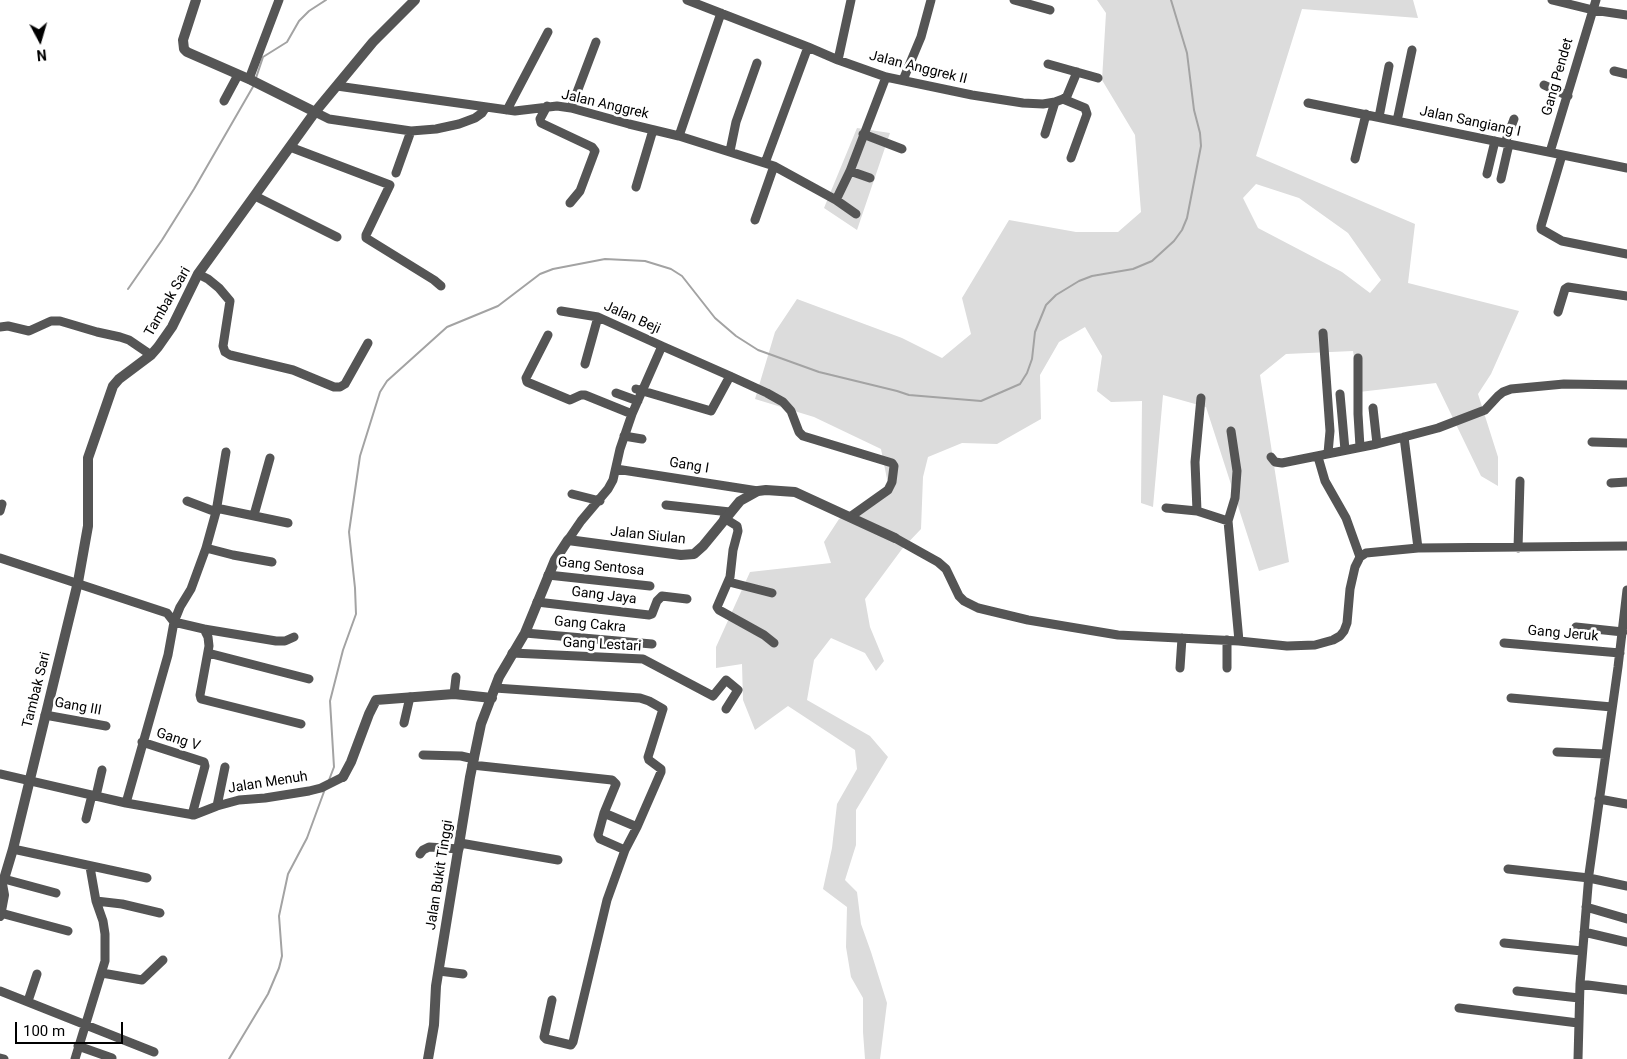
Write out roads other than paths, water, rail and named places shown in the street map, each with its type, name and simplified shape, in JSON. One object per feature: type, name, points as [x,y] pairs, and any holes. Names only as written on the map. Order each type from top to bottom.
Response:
[{"type":"street","points":[[196,0],[184,35],[184,49],[189,54],[253,81],[328,119],[411,131],[436,129],[459,124],[475,118],[486,107]]},
{"type":"street","points":[[253,81],[279,0]]},
{"type":"street","name":"Tambak Sari","points":[[0,914],[4,895],[2,882],[13,849],[78,582],[86,536],[87,467],[92,446],[113,386],[119,379],[151,355],[172,327],[198,274],[315,112],[373,42],[415,0]]},
{"type":"street","name":"Jalan Anggrek II","points":[[687,0],[711,4],[721,13],[838,60],[886,77],[972,95],[1023,103],[1043,104],[1059,101]]},
{"type":"street","points":[[838,60],[851,0]]},
{"type":"street","points":[[902,80],[922,37],[931,0]]},
{"type":"street","points":[[1014,0],[1050,10]]},
{"type":"street","points":[[1552,0],[1593,10],[1627,15]]},
{"type":"street","name":"Gang Pendet","points":[[1550,152],[1596,0]]},
{"type":"street","points":[[679,136],[721,13]]},
{"type":"street","points":[[507,110],[548,32]]},
{"type":"street","points":[[571,108],[596,42]]},
{"type":"street","points":[[755,220],[770,165],[808,47]]},
{"type":"street","points":[[1397,121],[1412,50]]},
{"type":"street","points":[[730,151],[736,122],[757,63]]},
{"type":"street","points":[[1048,64],[1098,78]]},
{"type":"street","points":[[1379,117],[1389,66]]},
{"type":"street","points":[[1614,71],[1627,74]]},
{"type":"street","points":[[1045,134],[1059,101],[1071,89],[1077,72]]},
{"type":"street","points":[[224,102],[238,75]]},
{"type":"street","points":[[836,200],[850,171],[886,77]]},
{"type":"street","points":[[1544,85],[1568,96]]},
{"type":"street","name":"Jalan Anggrek","points":[[337,86],[507,110],[527,110],[547,106],[571,108],[679,136],[770,165],[836,200],[856,214]]},
{"type":"street","points":[[1059,101],[1085,108],[1087,114],[1071,158]]},
{"type":"street","name":"Jalan Sangiang I","points":[[1308,102],[1627,168]]},
{"type":"street","points":[[547,106],[540,119],[541,124],[592,147],[595,151],[580,191],[570,203]]},
{"type":"street","points":[[1355,160],[1366,114]]},
{"type":"street","points":[[1501,179],[1507,143],[1514,119]]},
{"type":"street","points":[[636,186],[653,130]]},
{"type":"street","points":[[396,173],[411,131]]},
{"type":"street","points":[[863,134],[902,150]]},
{"type":"street","points":[[1487,174],[1495,141]]},
{"type":"street","points":[[290,147],[390,185],[366,238],[441,286]]},
{"type":"street","points":[[1562,155],[1540,226],[1541,229],[1562,241],[1627,254]]},
{"type":"street","points":[[850,171],[870,178]]},
{"type":"street","points":[[255,196],[337,237]]},
{"type":"street","points":[[198,274],[219,288],[230,301],[223,346],[230,355],[293,370],[334,387],[340,387],[346,384],[368,344]]},
{"type":"street","points":[[1558,312],[1565,288],[1568,287],[1627,296]]},
{"type":"street","name":"Jalan Beji","points":[[561,311],[598,316],[767,393],[783,402],[791,411],[799,432],[803,436],[889,460],[894,466],[891,486],[850,517]]},
{"type":"street","points":[[585,364],[598,316]]},
{"type":"street","points":[[0,327],[8,326],[29,331],[51,321],[60,321],[129,340],[151,355]]},
{"type":"street","points":[[1323,333],[1330,431],[1328,453]]},
{"type":"street","points":[[548,335],[526,378],[527,382],[570,400],[585,395],[632,414]]},
{"type":"street","points":[[552,1000],[544,1037],[571,1045],[574,1042],[607,900],[625,850],[661,772],[661,769],[649,760],[648,757],[663,713],[661,707],[640,698],[493,693],[512,653],[525,633],[558,555],[581,521],[600,501],[608,489],[616,469],[624,436],[638,401],[639,390],[662,346]]},
{"type":"street","points":[[1358,358],[1360,447]]},
{"type":"street","points":[[639,390],[712,411],[730,376]]},
{"type":"street","points":[[1271,457],[1278,463],[1377,444],[1438,428],[1486,410],[1498,396],[1511,389],[1564,384],[1627,385]]},
{"type":"street","points":[[616,393],[638,401]]},
{"type":"street","points":[[1340,394],[1345,450]]},
{"type":"street","points":[[1197,511],[1195,462],[1201,398]]},
{"type":"street","points":[[1373,408],[1377,444]]},
{"type":"street","points":[[1231,431],[1237,471],[1235,498],[1228,521],[1239,641]]},
{"type":"street","points":[[624,436],[642,439]]},
{"type":"street","points":[[1404,437],[1418,548]]},
{"type":"street","points":[[1592,442],[1627,444]]},
{"type":"street","points":[[126,803],[168,654],[174,622],[180,607],[191,589],[206,548],[216,510],[226,452]]},
{"type":"street","points":[[758,491],[795,492],[910,545],[946,569],[959,596],[964,601],[978,608],[1028,620],[1118,635],[1226,640],[1295,646],[1325,643],[1340,636],[1344,631],[1347,623],[1352,577],[1360,557],[1346,518],[1325,481],[1318,456]]},
{"type":"street","points":[[254,515],[270,458]]},
{"type":"street","name":"Gang I","points":[[616,469],[758,491]]},
{"type":"street","points":[[1518,548],[1520,481]]},
{"type":"street","points":[[1611,483],[1627,482]]},
{"type":"street","name":"Jalan Siulan","points":[[568,540],[688,555],[698,551],[740,501],[758,491]]},
{"type":"street","points":[[572,494],[600,501]]},
{"type":"street","points":[[187,501],[216,510],[288,522]]},
{"type":"street","points":[[666,505],[727,515],[738,528],[729,582],[718,603],[718,609],[764,635],[774,643]]},
{"type":"street","points":[[1166,508],[1197,511],[1228,521]]},
{"type":"street","points":[[1607,546],[1608,556]]},
{"type":"street","points":[[1360,557],[1369,553],[1418,548],[1627,546]]},
{"type":"street","points":[[206,548],[272,562]]},
{"type":"street","points":[[0,558],[78,582],[167,613],[174,622],[276,641],[284,641],[294,637]]},
{"type":"street","name":"Gang Sentosa","points":[[548,575],[650,586]]},
{"type":"street","points":[[729,582],[772,593]]},
{"type":"street","points":[[1578,1059],[1579,998],[1589,878],[1612,707],[1623,668],[1623,632],[1626,620],[1627,590]]},
{"type":"street","name":"Gang Jaya","points":[[537,602],[649,615],[652,614],[657,601],[662,596],[687,599]]},
{"type":"street","points":[[1576,627],[1623,632]]},
{"type":"street","points":[[204,629],[209,642],[200,698],[301,724]]},
{"type":"street","name":"Gang Cakra","points":[[525,633],[652,644]]},
{"type":"street","points":[[1180,668],[1182,638]]},
{"type":"street","points":[[1226,640],[1227,668]]},
{"type":"street","name":"Gang Jeruk","points":[[1504,643],[1623,650]]},
{"type":"street","points":[[208,653],[309,679]]},
{"type":"street","name":"Gang Lestari","points":[[512,653],[643,659],[713,696],[726,680],[738,690],[726,709]]},
{"type":"street","points":[[454,694],[456,676]]},
{"type":"street","name":"Jalan Menuh","points":[[0,774],[126,803],[196,815],[217,806],[239,800],[265,798],[321,788],[343,777],[376,700],[493,693]]},
{"type":"street","name":"Jalan Bukit Tinggi","points":[[428,1059],[434,1025],[436,986],[473,762],[482,724],[493,693]]},
{"type":"street","points":[[404,723],[410,697]]},
{"type":"street","points":[[1511,698],[1612,707]]},
{"type":"street","name":"Gang III","points":[[46,715],[106,726]]},
{"type":"street","name":"Gang V","points":[[142,742],[205,764],[192,815]]},
{"type":"street","points":[[1557,752],[1605,754]]},
{"type":"street","points":[[423,755],[461,756],[473,762],[614,781],[616,786],[604,813],[599,838],[625,850]]},
{"type":"street","points":[[217,806],[225,767]]},
{"type":"street","points":[[86,819],[102,770]]},
{"type":"street","points":[[1599,799],[1627,804]]},
{"type":"street","points":[[604,813],[637,827]]},
{"type":"street","points":[[420,854],[422,850],[430,847],[459,846],[558,860]]},
{"type":"street","points":[[13,849],[147,878]]},
{"type":"street","points":[[75,1059],[105,962],[105,934],[96,901],[90,867]]},
{"type":"street","points":[[1508,869],[1589,878],[1627,886]]},
{"type":"street","points":[[2,882],[56,893]]},
{"type":"street","points":[[96,901],[122,904],[160,913]]},
{"type":"street","points":[[1586,907],[1627,918]]},
{"type":"street","points":[[0,914],[68,931]]},
{"type":"street","points":[[1584,932],[1627,942]]},
{"type":"street","points":[[1504,943],[1582,951]]},
{"type":"street","points":[[102,973],[142,980],[163,960]]},
{"type":"street","points":[[439,971],[463,974]]},
{"type":"street","points":[[28,1001],[37,974]]},
{"type":"street","points":[[1580,984],[1627,990]]},
{"type":"street","points":[[1517,990],[1579,998]]},
{"type":"street","points":[[0,991],[28,1001],[84,1026],[154,1052]]},
{"type":"street","points":[[0,991],[15,999]]},
{"type":"street","points":[[1460,1008],[1578,1023]]},
{"type":"street","points":[[78,1046],[112,1058]]},
{"type":"street","points":[[0,1058],[4,1059]]},
{"type":"waterway","points":[[256,78],[263,57],[287,42],[299,21],[309,11],[326,0]]},
{"type":"waterway","points":[[329,780],[334,767],[330,701],[343,650],[356,614],[349,532],[360,456],[380,392],[387,381],[447,327],[498,306],[540,274],[553,269],[605,259],[645,261],[671,269],[682,276],[715,318],[736,336],[758,350],[819,372],[909,395],[981,401],[1020,384],[1027,373],[1032,359],[1035,332],[1046,305],[1056,295],[1079,281],[1092,276],[1133,269],[1152,261],[1174,241],[1182,230],[1187,218],[1201,146],[1194,110],[1187,53],[1171,0]]},
{"type":"waterway","points":[[128,289],[194,189],[254,85]]},
{"type":"waterway","points":[[229,1059],[268,994],[279,968],[282,956],[279,916],[288,874],[307,838],[325,789]]}]
